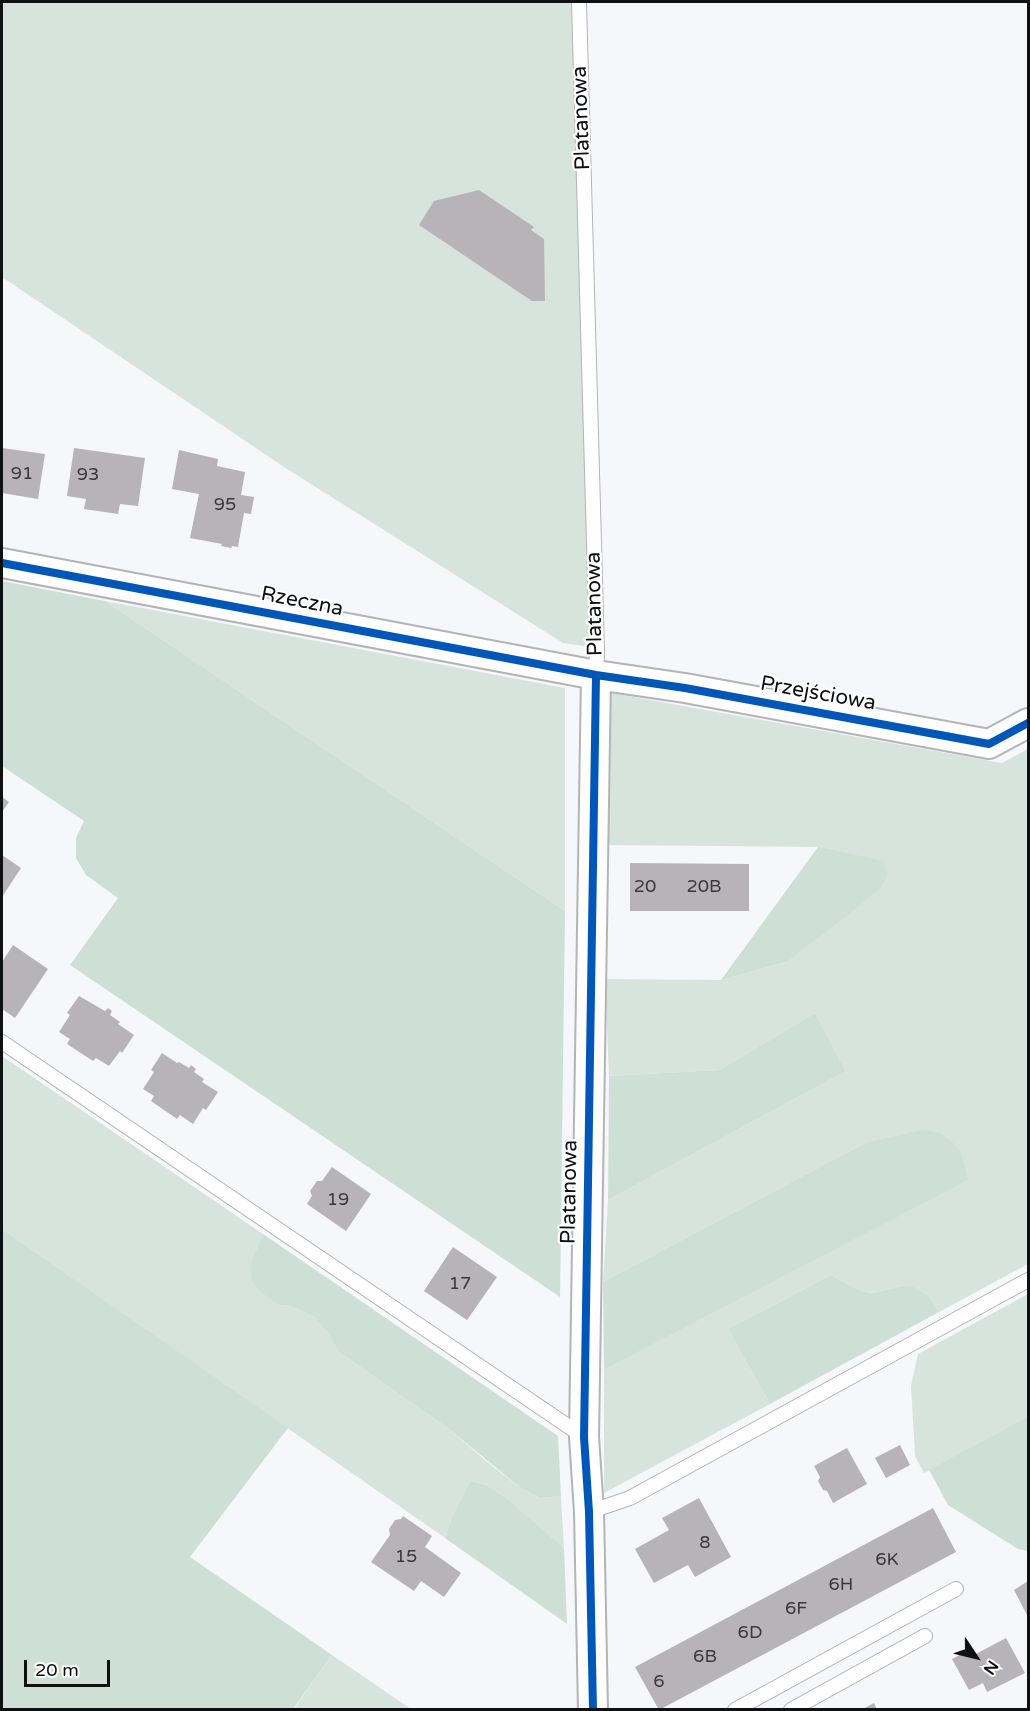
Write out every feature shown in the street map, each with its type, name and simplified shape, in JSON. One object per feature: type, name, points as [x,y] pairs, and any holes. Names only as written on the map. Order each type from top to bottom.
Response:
[{"type":"street","name":"Rzeczna","points":[[2,563],[596,675]]},
{"type":"street","name":"Przejściowa","points":[[596,675],[685,688],[989,744],[1029,723]]},
{"type":"street","name":"Platanowa","points":[[593,1710],[589,1512],[584,1437],[596,675]]},
{"type":"lane","name":"Platanowa","points":[[579,2],[597,639],[596,675]]},
{"type":"lane","points":[[2,1042],[584,1437]]},
{"type":"lane","points":[[589,1512],[630,1498],[1029,1280]]},
{"type":"lane","points":[[735,1710],[956,1589]]},
{"type":"lane","points":[[791,1710],[925,1636]]},
{"type":"shaded area","points":[[2,2],[575,2],[591,647],[563,643],[284,467],[2,277]]},
{"type":"shaded area","points":[[2,581],[105,601],[565,911],[560,1297],[70,965],[118,898],[86,875],[76,858],[76,838],[84,821],[2,766]]},
{"type":"shaded area","points":[[105,601],[565,688],[565,911]]},
{"type":"shaded area","points":[[611,693],[1002,763],[1028,749],[1028,1264],[939,1312],[930,1297],[902,1286],[874,1293],[861,1291],[831,1275],[728,1329],[770,1404],[604,1493],[604,1370],[967,1180],[865,1143],[603,1282],[608,1200],[846,1071],[815,1013],[719,1070],[609,1076],[605,979],[721,980],[786,962],[818,847],[608,845]]},
{"type":"shaded area","points":[[818,847],[884,861],[887,875],[881,887],[786,962],[721,980]]},
{"type":"shaded area","points":[[815,1013],[846,1071],[608,1200],[609,1076],[719,1070]]},
{"type":"shaded area","points":[[2,1056],[263,1234],[250,1264],[279,1305],[291,1306],[314,1317],[327,1332],[339,1352],[449,1429],[522,1489],[540,1498],[561,1496],[564,1548],[508,1499],[487,1485],[470,1481],[452,1517],[445,1538],[2,1229]]},
{"type":"shaded area","points":[[922,1130],[940,1133],[951,1141],[961,1152],[968,1180],[604,1370],[603,1282],[865,1143]]},
{"type":"shaded area","points":[[2,1229],[288,1428],[190,1557],[332,1655],[293,1709],[2,1709]]},
{"type":"shaded area","points":[[263,1234],[558,1436],[561,1496],[540,1498],[522,1489],[449,1429],[339,1352],[327,1332],[314,1317],[291,1306],[279,1305],[260,1291],[252,1281],[250,1264]]},
{"type":"shaded area","points":[[831,1275],[861,1291],[874,1293],[902,1286],[913,1287],[930,1297],[939,1312],[770,1404],[728,1329]]},
{"type":"shaded area","points":[[1028,1294],[1028,1416],[924,1473],[915,1456],[911,1386],[918,1354]]},
{"type":"shaded area","points":[[1028,1416],[1028,1551],[1018,1549],[948,1505],[929,1470]]},
{"type":"shaded area","points":[[470,1481],[487,1485],[508,1499],[564,1548],[567,1624],[445,1538],[452,1517]]},
{"type":"shaded area","points":[[332,1655],[411,1709],[293,1710]]},
{"type":"building","points":[[479,190],[534,227],[531,230],[544,239],[545,301],[532,301],[419,225],[434,201]]},
{"type":"building","points":[[2,448],[45,454],[38,499],[2,493]]},
{"type":"building","points":[[74,448],[145,458],[138,506],[120,504],[118,514],[84,509],[86,499],[67,496]]},
{"type":"building","points":[[179,450],[218,459],[217,466],[245,472],[241,495],[254,497],[251,514],[244,513],[238,547],[232,546],[231,548],[190,538],[199,494],[172,489]]},
{"type":"building","points":[[2,797],[9,802],[2,812]]},
{"type":"building","points":[[2,855],[21,868],[2,897]]},
{"type":"building","points":[[630,863],[749,864],[749,911],[630,911]]},
{"type":"building","points":[[13,945],[48,969],[15,1018],[2,1009],[2,962]]},
{"type":"building","points":[[79,996],[105,1011],[108,1008],[112,1011],[110,1015],[120,1022],[118,1024],[134,1035],[122,1053],[120,1051],[109,1066],[96,1058],[93,1061],[67,1044],[70,1039],[59,1032],[70,1015],[67,1013]]},
{"type":"building","points":[[162,1053],[189,1068],[191,1065],[196,1069],[194,1072],[204,1079],[202,1082],[218,1092],[206,1110],[203,1108],[193,1124],[180,1115],[177,1119],[151,1101],[154,1096],[143,1089]]},
{"type":"building","points":[[332,1167],[371,1194],[346,1231],[307,1204],[312,1196],[310,1191],[317,1181],[322,1181]]},
{"type":"building","points":[[453,1247],[497,1277],[467,1320],[424,1291]]},
{"type":"building","points":[[900,1445],[910,1465],[886,1478],[875,1458]]},
{"type":"building","points":[[847,1448],[867,1484],[833,1503],[827,1491],[823,1490],[818,1481],[820,1477],[814,1466]]},
{"type":"building","points":[[699,1498],[731,1557],[695,1577],[688,1565],[654,1583],[635,1549],[669,1530],[662,1518]]},
{"type":"building","points":[[933,1508],[956,1552],[659,1710],[635,1667]]},
{"type":"building","points":[[403,1516],[432,1536],[425,1547],[461,1573],[444,1597],[421,1581],[414,1591],[371,1562],[390,1535],[389,1529],[395,1520]]},
{"type":"building","points":[[1028,1581],[1028,1617],[1014,1590]]},
{"type":"building","points":[[1006,1638],[1025,1673],[987,1692],[983,1683],[969,1690],[952,1659],[969,1650],[972,1656]]},
{"type":"building","points":[[874,1703],[877,1710],[861,1710]]},
{"type":"cycle path","points":[[2,563],[596,675],[685,688],[989,744],[1028,723]]},
{"type":"cycle path","points":[[593,1710],[589,1512],[584,1437],[596,675]]}]
